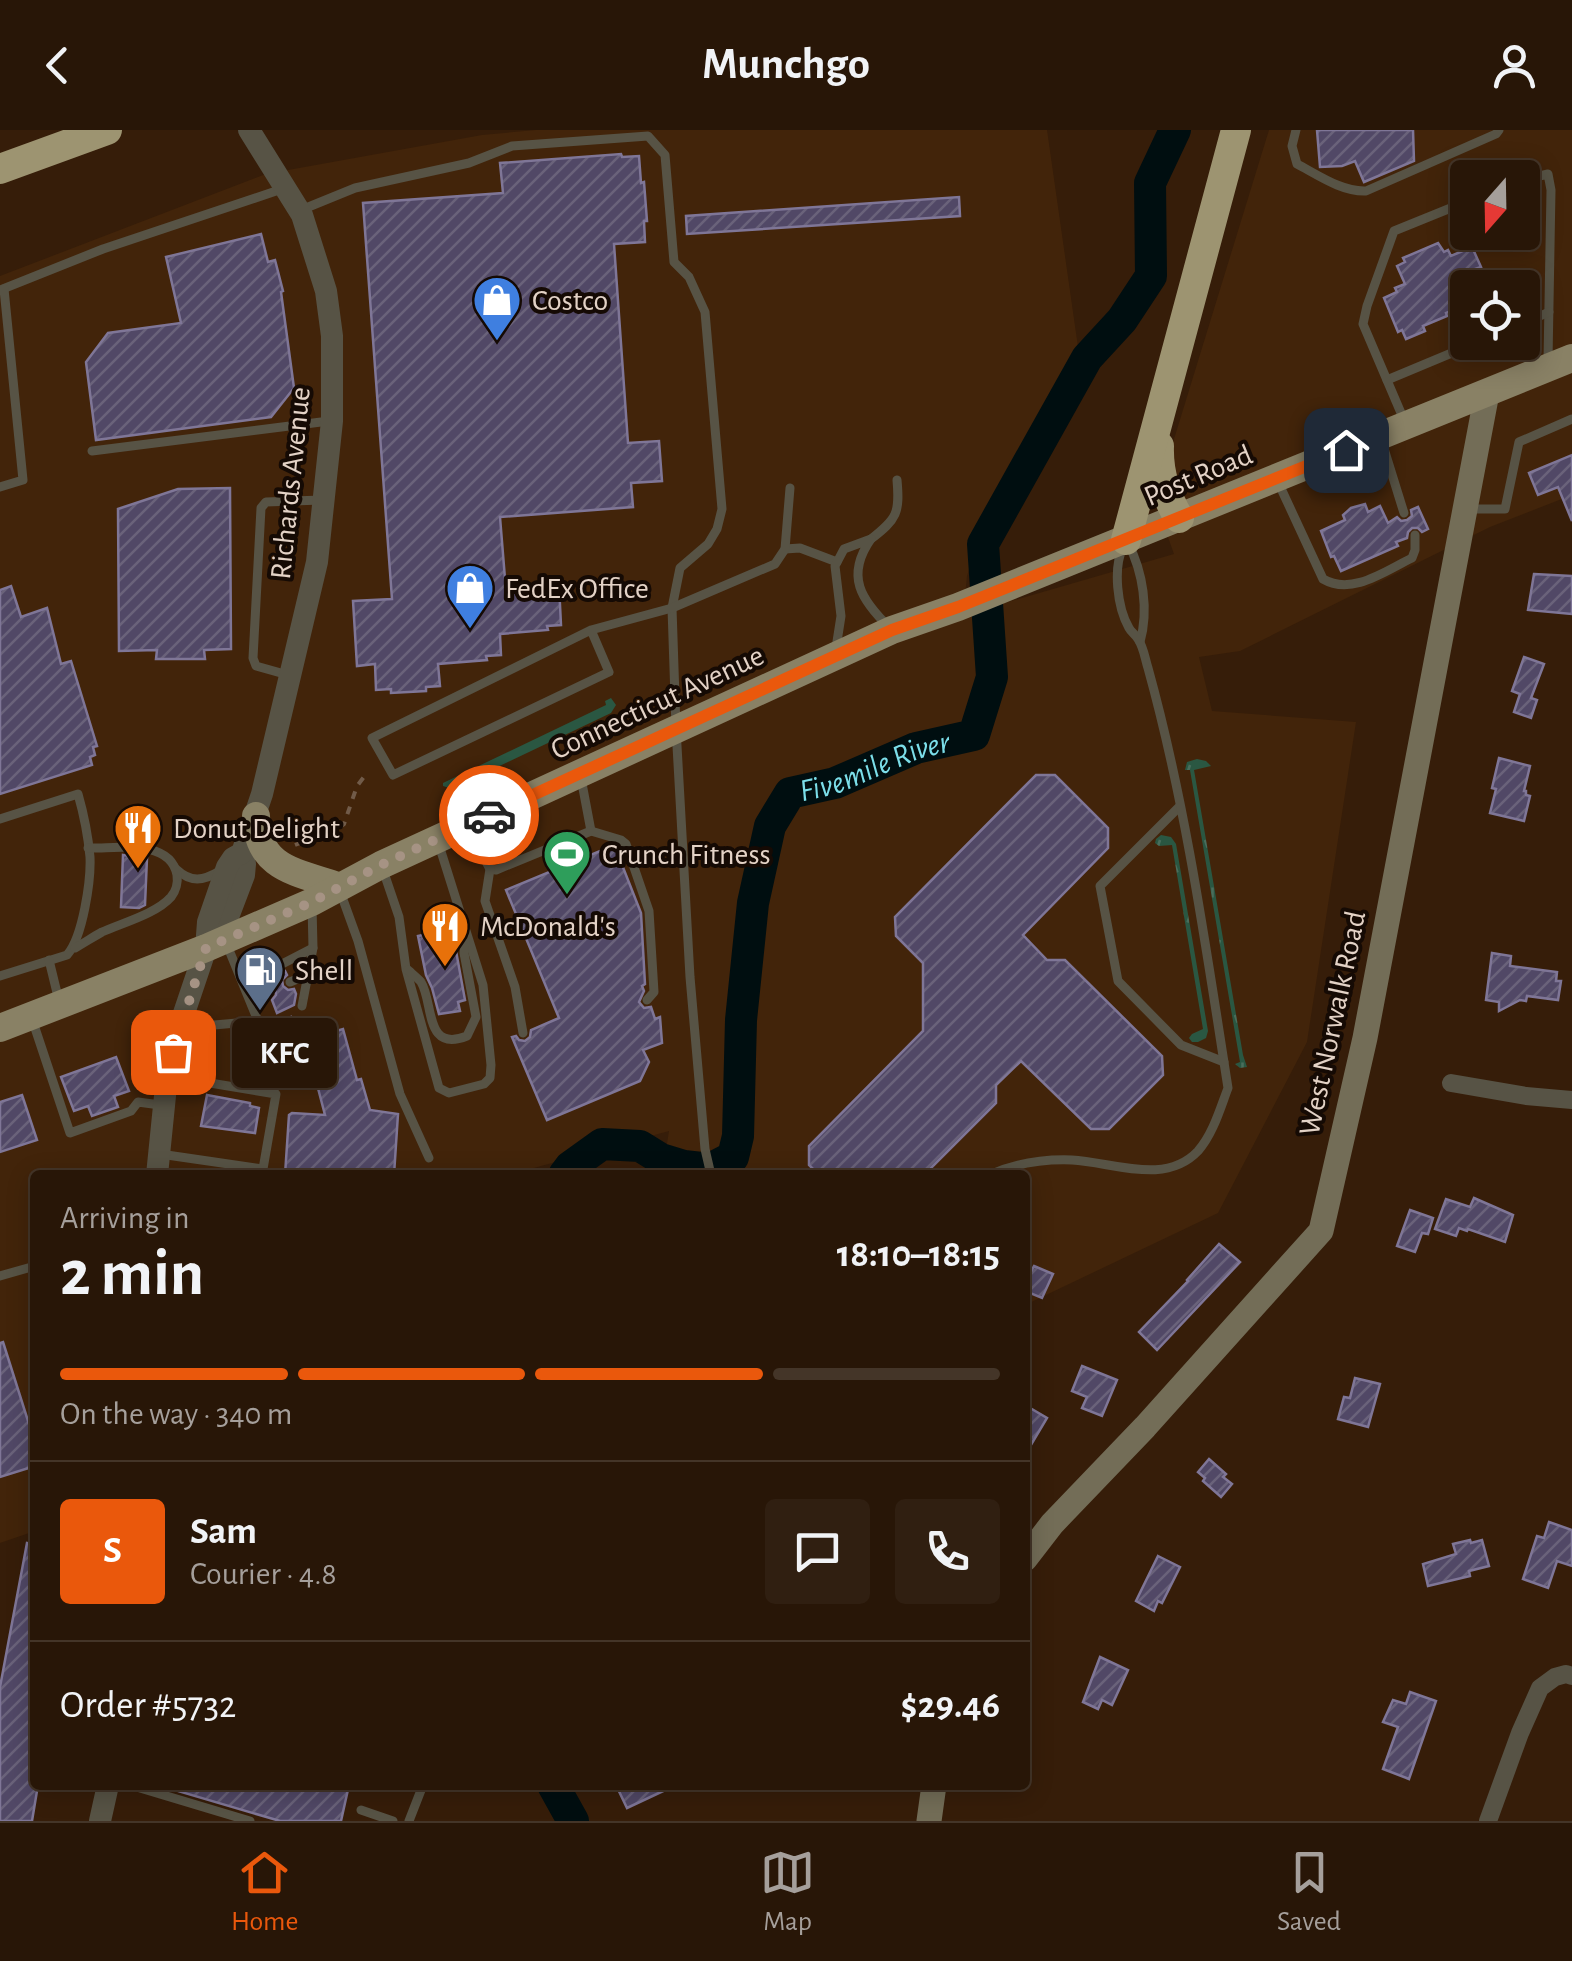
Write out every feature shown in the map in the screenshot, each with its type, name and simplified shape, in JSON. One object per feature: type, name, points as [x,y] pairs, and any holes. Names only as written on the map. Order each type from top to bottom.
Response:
[{"type":"highway","points":[[0,169],[107,130]]},
{"type":"highway","points":[[1126,540],[1236,130]]},
{"type":"highway","points":[[1166,389],[1159,460],[1164,486],[1179,518]]},
{"type":"main road","name":"Post Road","points":[[1126,540],[1565,364]]},
{"type":"main road","name":"West Norwalk Road","points":[[1030,1553],[1321,1231],[1364,1038],[1487,393]]},
{"type":"main road","name":"Connecticut Avenue","points":[[0,1028],[312,902],[381,865],[892,630],[1126,540]]},
{"type":"main road","points":[[256,816],[258,840],[274,862],[338,886]]},
{"type":"main road","points":[[929,1821],[933,1790]]},
{"type":"street","name":"Richards Avenue","points":[[157,1164],[168,1076],[179,1028],[244,875],[245,864],[234,860],[256,816],[317,562],[332,421],[332,336],[326,291],[298,210],[249,130]]},
{"type":"street","points":[[1451,1084],[1572,1100]]},
{"type":"street","points":[[1488,1821],[1540,1688],[1556,1677],[1572,1676]]},
{"type":"street","points":[[100,1821],[107,1790]]},
{"type":"lane","points":[[1296,130],[1292,146],[1297,164],[1357,192],[1437,161],[1499,130]]},
{"type":"lane","points":[[298,210],[355,188],[469,163],[512,146],[648,136],[665,154],[674,262],[689,277],[705,312],[722,509],[708,544],[680,568],[672,608],[690,978],[710,1170]]},
{"type":"lane","points":[[1540,176],[1548,174],[1551,190],[1549,312],[1565,364]]},
{"type":"lane","points":[[0,487],[23,480],[2,290],[103,249],[285,188]]},
{"type":"lane","points":[[1404,513],[1386,380],[1363,324],[1394,230],[1450,209]]},
{"type":"lane","points":[[1540,316],[1549,312]]},
{"type":"lane","points":[[1386,380],[1450,354]]},
{"type":"lane","points":[[1465,509],[1505,509],[1519,442],[1572,418]]},
{"type":"lane","points":[[92,451],[332,421]]},
{"type":"lane","points":[[1276,478],[1323,579],[1334,586],[1350,586],[1412,558],[1414,535]]},
{"type":"lane","points":[[892,630],[868,608],[858,584],[860,554],[891,523],[899,502],[897,480]]},
{"type":"lane","points":[[592,630],[609,672],[393,774],[372,738],[592,630],[672,608],[775,564],[785,549],[790,488]]},
{"type":"lane","points":[[289,676],[256,666],[253,658],[262,508],[266,502],[324,500]]},
{"type":"lane","points":[[835,656],[841,616],[837,562],[844,549],[871,539]]},
{"type":"lane","points":[[1126,540],[1134,554],[1145,607],[1140,642]]},
{"type":"lane","points":[[1001,1170],[1072,1160],[1152,1170],[1176,1166],[1202,1147],[1228,1088],[1162,718],[1140,642],[1128,627],[1116,576],[1118,557],[1126,540]]},
{"type":"lane","points":[[785,549],[800,548],[837,562]]},
{"type":"lane","points":[[580,772],[591,831]]},
{"type":"lane","points":[[0,819],[78,794],[90,858],[82,925],[72,949]]},
{"type":"lane","points":[[1180,807],[1100,886],[1118,981],[1181,1045],[1224,1062]]},
{"type":"lane","points":[[466,826],[490,869],[485,901],[515,988],[523,1033]]},
{"type":"lane","points":[[490,869],[496,870],[591,831],[622,840],[649,911],[654,992],[648,1000]]},
{"type":"lane","points":[[381,865],[399,917],[406,969],[439,1088],[449,1093],[484,1084],[490,1078],[491,1065],[483,985],[437,839]]},
{"type":"lane","points":[[88,848],[153,849],[165,855],[185,878],[198,880],[234,860]]},
{"type":"lane","points":[[0,976],[66,955],[102,932],[142,916],[172,896],[178,882],[176,869]]},
{"type":"lane","points":[[338,886],[358,941],[400,1094],[429,1158]]},
{"type":"lane","points":[[302,1006],[312,948],[312,902]]},
{"type":"lane","points":[[406,969],[421,980],[438,1034],[459,1039],[467,1036],[476,1017],[464,953],[466,930]]},
{"type":"lane","points":[[179,1028],[258,1021],[242,982],[215,944]]},
{"type":"lane","points":[[282,964],[312,948]]},
{"type":"lane","points":[[48,960],[60,1006]]},
{"type":"lane","points":[[242,982],[259,974]]},
{"type":"lane","points":[[290,982],[306,974]]},
{"type":"lane","points":[[251,1000],[268,993]]},
{"type":"lane","points":[[31,1016],[70,1134],[131,1111],[138,1102],[164,1105]]},
{"type":"lane","points":[[157,1164],[263,1168],[276,1094],[168,1076]]},
{"type":"lane","points":[[0,1276],[30,1267]]},
{"type":"lane","points":[[147,1790],[250,1821]]},
{"type":"lane","points":[[409,1821],[422,1790]]},
{"type":"lane","points":[[361,1810],[393,1821]]},
{"type":"path","points":[[284,849],[344,824],[357,786],[367,773]]},
{"type":"shaded area","points":[[536,130],[1047,130],[1079,354],[985,519],[967,576],[963,615],[1174,554],[1155,501],[1269,130],[1572,130],[1572,495],[1490,527],[1240,651],[1199,657],[1212,711],[1356,722],[1307,1042],[1218,1213],[1030,1303],[1030,1170],[663,1170],[669,1131],[526,1170],[30,1170],[30,1533],[0,1543],[0,276],[266,174],[482,135]]},
{"type":"green space","points":[[611,698],[616,705],[611,713],[489,771],[449,788],[443,786],[606,705],[605,701]]},
{"type":"green space","points":[[1197,759],[1211,766],[1194,770],[1247,1067],[1235,1064],[1240,1062],[1190,770],[1185,770],[1187,762]]},
{"type":"green space","points":[[1161,835],[1171,837],[1176,844],[1208,1031],[1206,1038],[1198,1042],[1189,1038],[1203,1029],[1172,845],[1155,843]]},
{"type":"building","points":[[1317,130],[1413,130],[1414,161],[1364,182],[1355,161],[1320,167]]},
{"type":"building","name":"Costco","points":[[639,156],[647,221],[645,242],[614,244],[628,443],[659,441],[662,481],[631,483],[633,507],[500,517],[506,591],[559,585],[561,625],[547,626],[548,630],[500,634],[501,655],[486,656],[487,660],[438,664],[440,686],[426,687],[426,691],[376,690],[375,664],[357,666],[353,601],[392,599],[363,203],[503,193],[500,163]]},
{"type":"building","points":[[959,197],[960,216],[687,234],[686,216]]},
{"type":"building","points":[[261,234],[268,262],[275,260],[283,291],[294,388],[271,417],[96,440],[86,362],[108,333],[181,323],[166,257]]},
{"type":"building","points":[[1438,243],[1451,256],[1473,250],[1481,267],[1450,270],[1450,311],[1423,326],[1425,331],[1406,339],[1402,330],[1398,332],[1384,298],[1405,284],[1397,266],[1405,262],[1403,258]]},
{"type":"building","points":[[1572,455],[1572,521],[1558,487],[1538,495],[1529,473]]},
{"type":"building","points":[[230,488],[231,649],[204,650],[205,659],[156,659],[157,650],[119,651],[118,509],[178,489]]},
{"type":"building","points":[[1365,504],[1368,512],[1380,506],[1388,523],[1397,517],[1407,520],[1412,516],[1411,510],[1418,507],[1428,529],[1422,532],[1412,528],[1407,538],[1396,542],[1398,546],[1341,571],[1321,531],[1345,520],[1343,515],[1351,508]]},
{"type":"building","points":[[1534,574],[1572,576],[1572,614],[1528,610]]},
{"type":"building","points":[[11,586],[21,617],[47,608],[61,664],[71,661],[97,746],[93,747],[95,755],[90,757],[92,765],[0,794],[0,590]]},
{"type":"building","points":[[1524,657],[1544,664],[1531,698],[1537,700],[1531,718],[1514,712],[1520,694],[1512,691]]},
{"type":"building","points":[[1499,758],[1530,766],[1524,791],[1530,796],[1524,821],[1490,813]]},
{"type":"building","points":[[1036,775],[1055,775],[1108,828],[1108,848],[1023,935],[1047,960],[1065,960],[1162,1056],[1163,1075],[1109,1129],[1091,1129],[1021,1061],[996,1085],[996,1103],[929,1170],[814,1170],[809,1165],[809,1146],[923,1031],[923,963],[896,936],[895,917]]},
{"type":"building","points":[[612,846],[641,913],[645,984],[639,1002],[644,1008],[651,1007],[655,1019],[660,1017],[662,1043],[643,1050],[649,1062],[640,1081],[547,1120],[512,1037],[525,1041],[531,1030],[559,1018],[506,890]]},
{"type":"building","name":"Donut Delight","points":[[123,855],[147,858],[145,905],[139,908],[121,907]]},
{"type":"building","name":"McDonald's","points":[[452,929],[465,1000],[458,1002],[460,1011],[439,1014],[418,936]]},
{"type":"building","points":[[1492,953],[1511,956],[1510,966],[1557,972],[1556,981],[1561,981],[1558,1000],[1527,996],[1526,1001],[1520,1000],[1499,1011],[1499,1002],[1486,1000]]},
{"type":"building","points":[[275,961],[275,969],[287,975],[283,986],[294,989],[296,994],[294,1005],[277,1013],[272,1000],[275,989],[262,981],[267,974],[262,967]]},
{"type":"building","points":[[291,1017],[301,1041],[343,1029],[370,1110],[398,1114],[394,1170],[285,1170],[289,1115],[325,1115],[314,1073],[296,1078],[288,1047],[278,1052],[275,1044],[264,1049],[257,1033]]},
{"type":"building","points":[[116,1057],[129,1091],[114,1096],[118,1107],[92,1116],[88,1106],[74,1111],[61,1077]]},
{"type":"building","points":[[22,1095],[37,1140],[0,1152],[0,1102]]},
{"type":"building","points":[[207,1095],[259,1108],[255,1133],[201,1126]]},
{"type":"building","points":[[1474,1198],[1513,1215],[1505,1242],[1468,1229],[1459,1228],[1456,1236],[1435,1229],[1446,1199],[1470,1207]]},
{"type":"building","points":[[1410,1210],[1433,1218],[1428,1234],[1422,1233],[1415,1252],[1397,1246]]},
{"type":"building","points":[[1219,1244],[1240,1262],[1157,1350],[1139,1332]]},
{"type":"building","points":[[1034,1266],[1053,1274],[1042,1298],[1030,1293]]},
{"type":"building","points":[[3,1342],[30,1427],[30,1468],[0,1477]]},
{"type":"building","points":[[1082,1366],[1117,1380],[1102,1416],[1082,1408],[1087,1397],[1072,1391]]},
{"type":"building","points":[[1355,1378],[1380,1384],[1368,1427],[1338,1419],[1344,1397],[1350,1398]]},
{"type":"building","points":[[1030,1408],[1047,1418],[1030,1447]]},
{"type":"building","points":[[1209,1459],[1232,1484],[1221,1497],[1198,1472]]},
{"type":"building","points":[[1549,1522],[1572,1530],[1572,1566],[1557,1561],[1548,1588],[1523,1579],[1537,1536],[1544,1538]]},
{"type":"building","points":[[1482,1540],[1489,1566],[1469,1571],[1470,1576],[1428,1586],[1423,1564],[1456,1554],[1453,1544]]},
{"type":"building","points":[[27,1543],[30,1543],[30,1790],[37,1790],[32,1821],[0,1821],[0,1687]]},
{"type":"building","points":[[1158,1556],[1180,1567],[1154,1611],[1136,1601]]},
{"type":"building","points":[[1100,1657],[1128,1670],[1112,1705],[1102,1700],[1098,1709],[1083,1702]]},
{"type":"building","points":[[1410,1692],[1436,1701],[1409,1779],[1383,1769],[1398,1727],[1383,1722],[1393,1700],[1406,1704]]},
{"type":"building","points":[[174,1790],[348,1790],[341,1821],[280,1821]]},
{"type":"building","points":[[618,1790],[665,1790],[627,1808]]},
{"type":"waterway","name":"Fivemile River","points":[[568,1170],[602,1144],[640,1146],[661,1159],[710,1169],[733,1157],[738,1136],[741,1020],[753,903],[770,826],[790,793],[835,783],[916,748],[974,735],[992,677],[983,544],[1087,358],[1122,320],[1151,276],[1150,183],[1175,130]]},
{"type":"waterway","name":"Fivemile River","points":[[556,1790],[573,1821]]},
{"type":"way so far","points":[[173,1052],[206,948],[312,902],[489,815]]},
{"type":"place","name":"Costco","points":[[497,342]]},
{"type":"place","name":"FedEx Office","points":[[470,630]]},
{"type":"place","name":"Donut Delight","points":[[138,870]]},
{"type":"place","name":"Crunch Fitness","points":[[567,896]]},
{"type":"place","name":"McDonald's","points":[[445,968]]},
{"type":"place","name":"Shell","points":[[260,1012]]},
{"type":"place","name":"KFC","points":[[173,1052]]},
{"type":"route","points":[[489,815],[892,630],[1346,450]]}]
